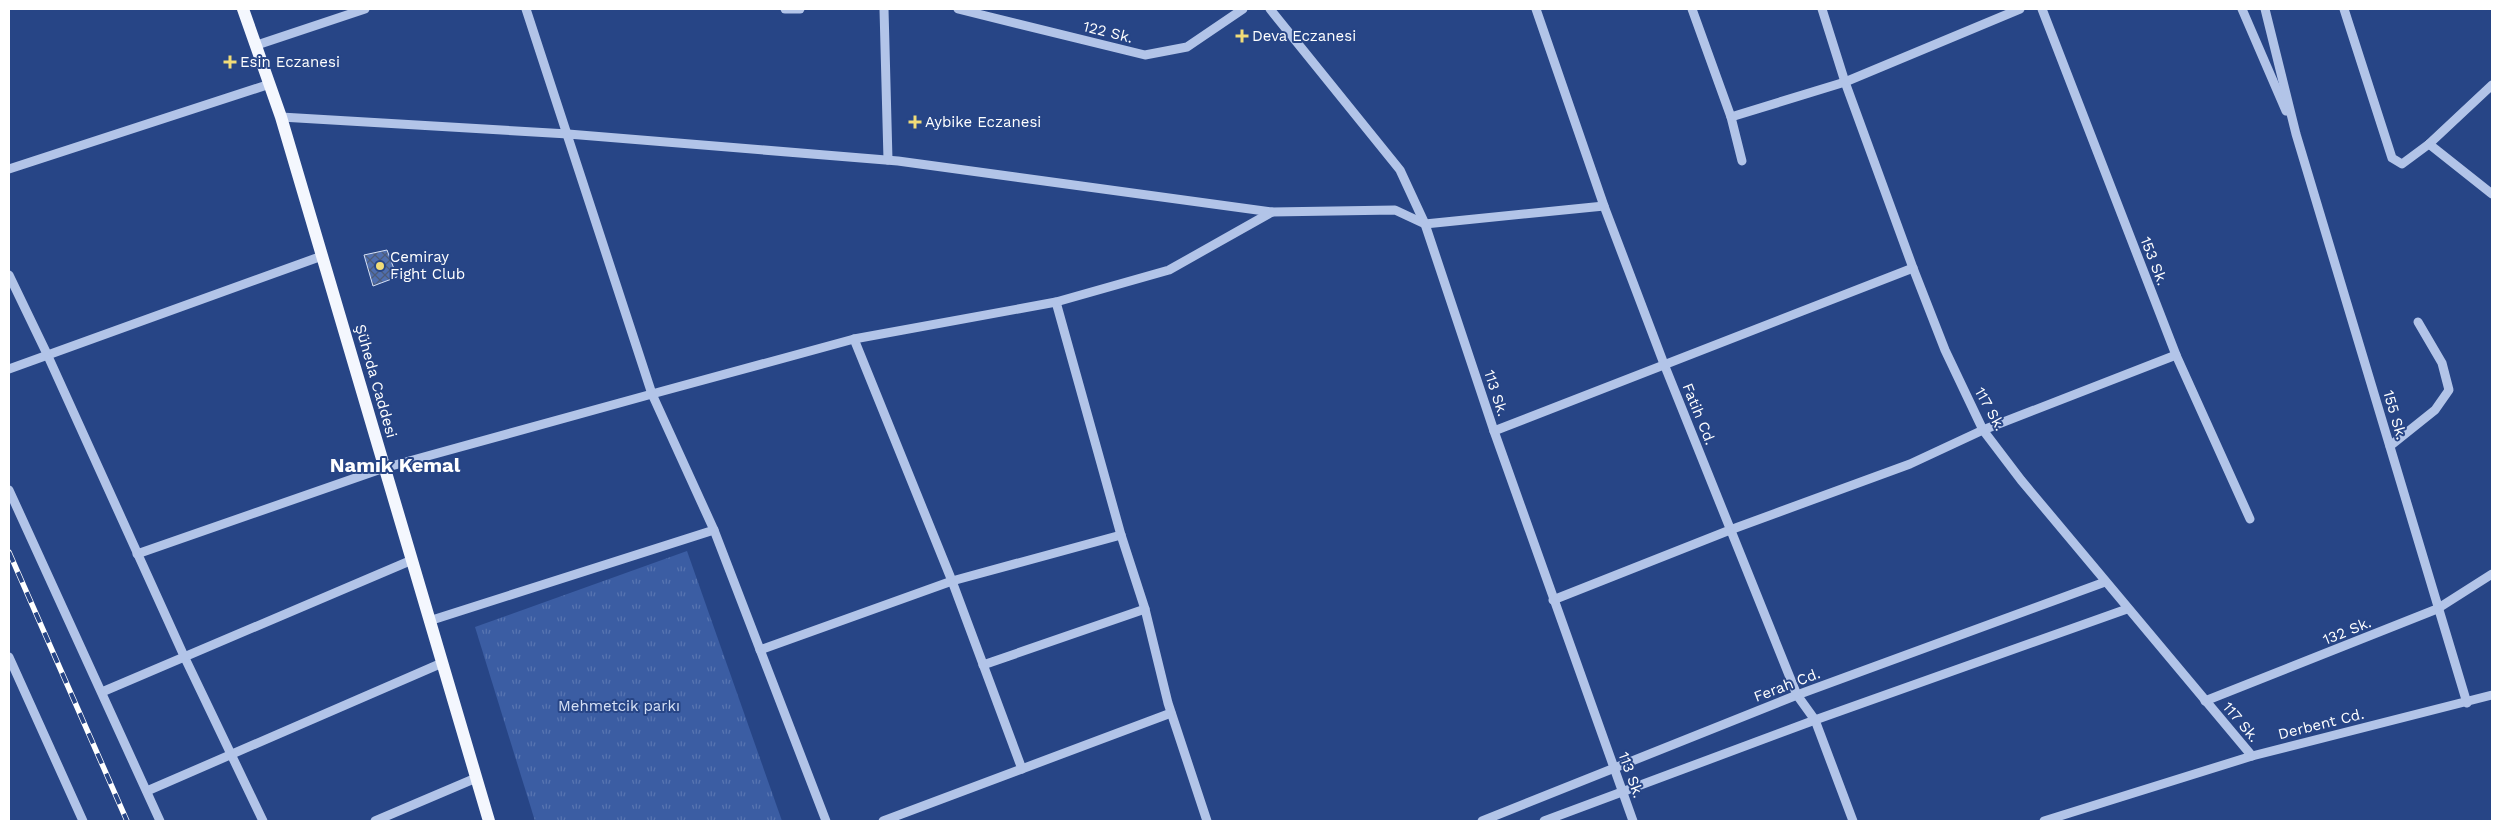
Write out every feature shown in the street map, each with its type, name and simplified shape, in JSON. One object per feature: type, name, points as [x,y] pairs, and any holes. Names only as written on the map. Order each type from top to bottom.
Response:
[{"type":"main road","name":"Şüheda Caddesi","points":[[243,9],[281,116],[488,821]]},
{"type":"street","points":[[256,45],[365,9]]},
{"type":"street","points":[[526,9],[652,394],[714,530],[826,821]]},
{"type":"street","points":[[785,9],[800,9]]},
{"type":"street","points":[[884,9],[888,160]]},
{"type":"street","name":"122 Sk.","points":[[958,9],[1145,55],[1187,47],[1243,9]]},
{"type":"street","name":"113 Sk.","points":[[1270,9],[1400,170],[1425,224],[1494,431],[1633,821]]},
{"type":"street","name":"Fatih Cd.","points":[[1536,9],[1604,206],[1664,364],[1796,695],[1815,720],[1853,821]]},
{"type":"street","points":[[1692,9],[1731,117],[1742,161]]},
{"type":"street","name":"117 Sk.","points":[[1824,9],[1845,82],[1913,268],[1945,350],[1983,430],[2021,480],[2127,609],[2252,756]]},
{"type":"street","points":[[1731,117],[1845,82],[2020,9]]},
{"type":"street","name":"153 Sk.","points":[[2042,9],[2176,356],[2250,518]]},
{"type":"street","name":"155 Sk.","points":[[2242,9],[2296,134]]},
{"type":"street","points":[[2344,9],[2392,158],[2402,164],[2429,144],[2492,84]]},
{"type":"street","name":"155 Sk.","points":[[2269,10],[2296,134],[2467,703]]},
{"type":"street","points":[[9,169],[270,84]]},
{"type":"street","points":[[281,116],[568,134],[888,160],[1272,212],[1395,210],[1425,224],[1604,206]]},
{"type":"street","points":[[2429,144],[2492,194]]},
{"type":"street","points":[[137,554],[384,468],[652,394],[854,339],[1056,302],[1169,270],[1272,212]]},
{"type":"street","points":[[9,369],[322,256]]},
{"type":"street","points":[[1494,431],[1913,268]]},
{"type":"street","points":[[9,275],[47,354],[184,656],[263,821]]},
{"type":"street","points":[[1056,302],[1121,535],[1145,609],[1172,713],[1207,821]]},
{"type":"street","points":[[2390,446],[2435,410],[2449,390],[2442,363],[2418,322]]},
{"type":"street","points":[[854,339],[952,581],[1022,769]]},
{"type":"street","points":[[1553,600],[1730,530],[1910,464],[1983,430],[2176,356]]},
{"type":"street","points":[[9,490],[160,821]]},
{"type":"street","points":[[430,621],[714,530]]},
{"type":"street","points":[[760,650],[952,581],[1121,535]]},
{"type":"street","points":[[102,692],[412,560]]},
{"type":"street","name":"132 Sk.","points":[[2206,702],[2438,609],[2492,574]]},
{"type":"street","name":"Ferah Cd.","points":[[1482,821],[1614,770],[1796,695],[2105,582]]},
{"type":"street","points":[[983,664],[1145,609]]},
{"type":"street","points":[[1544,821],[1622,790],[2127,609]]},
{"type":"street","points":[[9,657],[83,821]]},
{"type":"street","points":[[147,792],[442,663]]},
{"type":"street","name":"Derbent Cd.","points":[[2044,821],[2252,756],[2467,703],[2492,695]]},
{"type":"street","points":[[883,821],[1172,713]]},
{"type":"street","points":[[375,821],[476,778]]},
{"type":"green space","name":"Mehmetcik parkı","points":[[687,551],[782,821],[535,821],[475,627]]},
{"type":"building","name":"Cemiray Fight Club","points":[[387,250],[397,277],[373,286],[364,255]]},
{"type":"railway","points":[[9,552],[127,821]]},
{"type":"place","name":"Deva Eczanesi","points":[[1242,36]]},
{"type":"place","name":"Esin Eczanesi","points":[[230,62]]},
{"type":"place","name":"Aybike Eczanesi","points":[[915,122]]},
{"type":"place","name":"Cemiray Fight Club","points":[[380,266]]},
{"type":"district","name":"Namık Kemal","points":[[395,465]]}]
